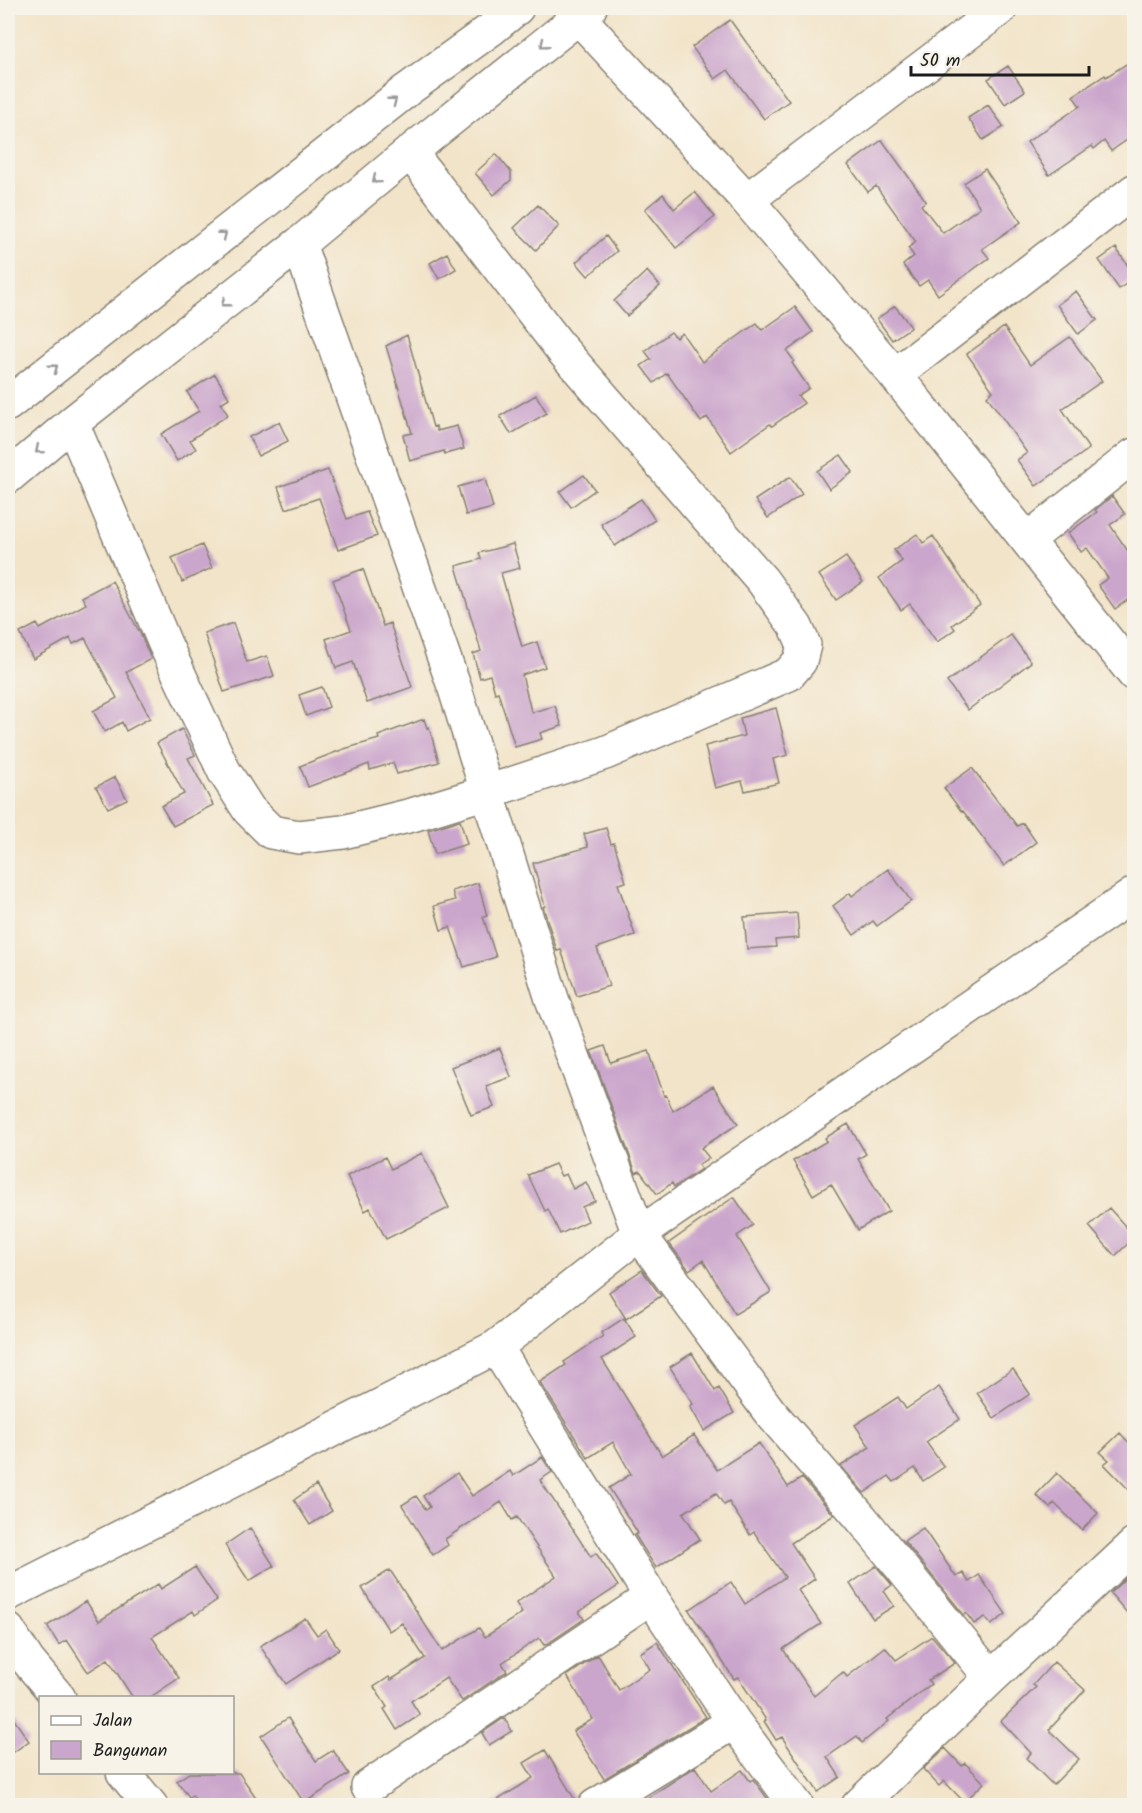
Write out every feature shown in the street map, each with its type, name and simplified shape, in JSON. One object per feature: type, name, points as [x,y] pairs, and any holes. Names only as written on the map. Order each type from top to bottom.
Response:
[{"type":"street","points":[[8,404],[407,90],[517,8]]},
{"type":"street","points":[[747,200],[1001,8]]},
{"type":"street","points":[[8,477],[72,423],[299,244],[579,10],[747,200],[895,375],[1134,674]]},
{"type":"street","points":[[72,423],[165,644],[224,771],[249,810],[271,832],[299,837],[343,832],[412,815],[605,753],[789,674],[800,661],[804,645],[796,627],[762,580],[563,351],[410,152]]},
{"type":"street","points":[[895,375],[1134,191]]},
{"type":"street","points":[[299,244],[455,689],[552,999],[639,1234],[769,1411],[862,1519],[991,1678]]},
{"type":"street","points":[[1027,540],[1134,455]]},
{"type":"street","points":[[8,1594],[496,1347],[639,1234],[1134,894]]},
{"type":"street","points":[[496,1347],[651,1597],[734,1722],[797,1806]]},
{"type":"street","points":[[858,1806],[1134,1545]]},
{"type":"street","points":[[368,1787],[651,1597]]},
{"type":"street","points":[[8,1630],[28,1661],[57,1696]]},
{"type":"street","points":[[595,1806],[734,1722]]},
{"type":"street","points":[[124,1774],[151,1806]]},
{"type":"building","points":[[730,20],[789,101],[764,119],[728,70],[715,79],[692,47]]},
{"type":"building","points":[[1134,59],[1134,135],[1111,151],[1104,141],[1094,149],[1092,146],[1049,175],[1027,142],[1080,106],[1073,96]]},
{"type":"building","points":[[1008,66],[1025,91],[1005,104],[988,79]]},
{"type":"building","points":[[988,105],[1004,127],[983,140],[968,118]]},
{"type":"building","points":[[882,140],[926,201],[921,205],[943,233],[980,207],[964,183],[985,169],[1021,222],[982,249],[989,258],[938,295],[928,280],[919,286],[903,265],[914,256],[908,248],[916,242],[876,186],[868,192],[848,165]]},
{"type":"building","points":[[496,154],[511,172],[511,180],[494,195],[475,173]]},
{"type":"building","points":[[695,192],[715,217],[676,248],[645,209],[663,194],[674,209]]},
{"type":"building","points":[[538,205],[559,226],[536,250],[514,228]]},
{"type":"building","points":[[606,236],[617,251],[588,276],[576,262]]},
{"type":"building","points":[[1116,248],[1134,275],[1134,278],[1119,289],[1099,260]]},
{"type":"building","points":[[447,253],[456,269],[439,279],[430,263]]},
{"type":"building","points":[[647,271],[660,286],[627,316],[614,301]]},
{"type":"building","points":[[1076,291],[1097,320],[1078,334],[1057,305]]},
{"type":"building","points":[[895,306],[911,327],[892,340],[877,319]]},
{"type":"building","points":[[795,307],[813,332],[787,351],[794,361],[792,363],[809,388],[798,396],[804,403],[731,452],[707,417],[701,422],[667,373],[654,383],[641,366],[651,359],[645,351],[671,332],[676,338],[682,333],[702,362],[757,323],[762,330]]},
{"type":"building","points":[[1004,327],[1030,365],[1070,337],[1102,381],[1062,409],[1089,449],[1036,486],[1017,460],[1027,453],[987,396],[993,391],[967,354]]},
{"type":"building","points":[[407,335],[433,427],[436,426],[437,431],[457,426],[464,449],[445,454],[444,451],[410,461],[403,435],[412,433],[386,346]]},
{"type":"building","points":[[215,374],[229,398],[221,403],[228,415],[190,440],[196,449],[177,461],[161,434],[199,411],[187,392]]},
{"type":"building","points":[[536,395],[547,413],[511,434],[500,416]]},
{"type":"building","points":[[279,422],[288,441],[258,456],[249,437]]},
{"type":"building","points":[[841,455],[853,472],[829,489],[817,471]]},
{"type":"building","points":[[328,470],[347,519],[367,512],[377,536],[338,550],[319,498],[286,509],[278,487]]},
{"type":"building","points":[[584,475],[595,490],[571,507],[560,492]]},
{"type":"building","points":[[790,477],[802,494],[768,518],[755,500]]},
{"type":"building","points":[[485,479],[493,508],[466,515],[458,487]]},
{"type":"building","points":[[1112,496],[1125,514],[1110,525],[1134,560],[1134,595],[1115,609],[1098,585],[1108,578],[1087,548],[1081,552],[1068,533],[1097,512],[1095,510]]},
{"type":"building","points":[[641,499],[655,520],[615,546],[601,524]]},
{"type":"building","points":[[917,534],[923,543],[933,536],[980,605],[952,625],[955,629],[937,642],[910,604],[901,610],[879,578],[902,561],[894,550]]},
{"type":"building","points":[[513,544],[520,568],[501,573],[522,647],[537,642],[545,667],[522,675],[531,711],[555,706],[562,726],[540,733],[542,739],[515,747],[498,692],[495,693],[490,675],[480,678],[473,654],[481,651],[456,566],[481,559],[479,553]]},
{"type":"building","points":[[202,545],[212,568],[182,582],[172,558]]},
{"type":"building","points":[[846,557],[863,582],[836,600],[819,575]]},
{"type":"building","points":[[363,569],[383,626],[390,623],[412,687],[367,703],[353,662],[336,668],[326,639],[351,630],[333,580]]},
{"type":"building","points":[[112,581],[151,659],[126,672],[150,718],[126,731],[122,722],[105,732],[93,711],[117,698],[85,638],[73,644],[70,638],[33,659],[20,633],[37,624],[40,629],[86,604],[82,597]]},
{"type":"building","points":[[233,623],[247,662],[267,656],[274,676],[224,692],[204,633]]},
{"type":"building","points":[[1011,635],[1031,662],[968,710],[947,682]]},
{"type":"building","points":[[322,687],[329,707],[306,716],[299,695]]},
{"type":"building","points":[[776,708],[788,755],[773,759],[779,783],[745,791],[742,781],[715,788],[705,746],[744,736],[740,718]]},
{"type":"building","points":[[424,719],[427,728],[429,727],[439,762],[397,774],[393,763],[370,770],[369,764],[308,787],[300,766],[344,749],[379,739],[378,736]]},
{"type":"building","points":[[182,729],[195,755],[188,758],[213,805],[173,826],[161,806],[184,794],[157,743]]},
{"type":"building","points":[[972,768],[1017,826],[1023,823],[1036,842],[1004,866],[944,788]]},
{"type":"building","points":[[115,777],[127,799],[108,808],[96,787]]},
{"type":"building","points":[[460,820],[467,844],[435,854],[428,830]]},
{"type":"building","points":[[606,828],[611,844],[614,843],[626,882],[618,884],[635,935],[597,948],[609,986],[577,996],[561,950],[557,951],[543,907],[545,906],[533,863],[588,847],[584,834]]},
{"type":"building","points":[[888,869],[911,901],[877,926],[873,921],[854,935],[833,906],[850,893],[852,896]]},
{"type":"building","points":[[478,883],[487,916],[483,917],[496,957],[464,967],[450,927],[441,930],[434,906],[455,900],[452,891]]},
{"type":"building","points":[[797,913],[799,938],[775,940],[776,947],[747,949],[744,917]]},
{"type":"building","points":[[605,1046],[611,1063],[649,1051],[664,1096],[666,1095],[673,1111],[713,1086],[738,1124],[701,1148],[709,1158],[698,1165],[701,1169],[674,1187],[672,1183],[657,1194],[640,1171],[636,1173],[591,1051]]},
{"type":"building","points":[[500,1048],[511,1077],[486,1086],[494,1107],[471,1115],[451,1067]]},
{"type":"building","points":[[848,1124],[866,1154],[858,1159],[889,1211],[858,1230],[831,1184],[813,1195],[793,1161],[827,1141],[825,1138]]},
{"type":"building","points":[[422,1153],[449,1208],[386,1239],[370,1208],[365,1211],[347,1176],[385,1157],[391,1169]]},
{"type":"building","points":[[555,1164],[561,1176],[566,1174],[573,1189],[586,1182],[595,1201],[582,1207],[588,1221],[560,1234],[548,1209],[545,1211],[528,1175]]},
{"type":"building","points":[[734,1197],[753,1225],[737,1236],[771,1292],[735,1314],[703,1260],[689,1270],[669,1243]]},
{"type":"building","points":[[1109,1208],[1134,1236],[1115,1256],[1089,1226]]},
{"type":"building","points":[[642,1270],[661,1296],[626,1319],[609,1292]]},
{"type":"building","points":[[624,1318],[636,1337],[602,1359],[662,1456],[694,1435],[717,1470],[759,1443],[788,1487],[802,1478],[834,1515],[791,1543],[815,1579],[798,1590],[821,1624],[783,1649],[814,1696],[843,1672],[847,1677],[885,1647],[896,1660],[932,1636],[955,1663],[928,1680],[931,1684],[887,1719],[889,1721],[862,1743],[857,1736],[827,1757],[840,1777],[818,1792],[782,1737],[776,1740],[738,1677],[734,1679],[689,1610],[731,1582],[745,1604],[785,1577],[754,1532],[750,1535],[729,1502],[724,1505],[716,1493],[683,1513],[700,1539],[656,1568],[635,1535],[638,1533],[609,1488],[631,1474],[613,1442],[588,1458],[540,1382],[566,1365],[564,1362],[603,1336],[601,1333]]},
{"type":"building","points":[[692,1353],[715,1391],[719,1388],[734,1413],[704,1431],[690,1406],[693,1404],[670,1367]]},
{"type":"building","points":[[1013,1369],[1030,1394],[994,1418],[977,1393]]},
{"type":"building","points":[[939,1387],[960,1419],[926,1442],[944,1467],[923,1481],[915,1468],[894,1482],[889,1476],[864,1493],[841,1466],[870,1447],[855,1425],[898,1397],[906,1409]]},
{"type":"building","points":[[1120,1433],[1134,1448],[1134,1495],[1104,1464],[1109,1460],[1100,1452]]},
{"type":"building","points":[[542,1457],[552,1472],[540,1480],[591,1557],[596,1553],[618,1586],[579,1612],[584,1619],[547,1644],[544,1645],[539,1638],[502,1663],[507,1671],[462,1701],[446,1678],[411,1701],[420,1715],[397,1730],[384,1709],[387,1707],[374,1687],[389,1677],[391,1680],[425,1658],[402,1623],[389,1631],[362,1588],[390,1570],[442,1651],[479,1628],[485,1637],[522,1613],[516,1603],[556,1576],[517,1517],[512,1520],[501,1502],[445,1539],[448,1545],[433,1555],[402,1505],[416,1496],[426,1510],[430,1507],[423,1496],[457,1473],[472,1496],[510,1471],[513,1476]]},
{"type":"building","points":[[1057,1473],[1098,1513],[1082,1530],[1054,1503],[1050,1508],[1036,1495]]},
{"type":"building","points":[[316,1485],[332,1511],[310,1525],[294,1500]]},
{"type":"building","points":[[250,1528],[274,1566],[249,1581],[225,1545]]},
{"type":"building","points":[[923,1528],[956,1577],[963,1573],[969,1582],[979,1575],[1006,1614],[991,1625],[985,1617],[974,1624],[966,1613],[964,1615],[904,1541]]},
{"type":"building","points":[[876,1566],[892,1585],[884,1591],[894,1606],[873,1619],[850,1584]]},
{"type":"building","points":[[195,1567],[217,1600],[195,1615],[193,1611],[152,1637],[179,1678],[152,1696],[132,1696],[108,1659],[88,1672],[67,1640],[59,1645],[47,1626],[86,1601],[99,1621],[158,1584],[161,1589]]},
{"type":"building","points":[[1134,1570],[1134,1621],[1110,1593]]},
{"type":"building","points":[[305,1618],[317,1635],[326,1629],[339,1649],[286,1684],[260,1646]]},
{"type":"building","points":[[657,1642],[706,1717],[604,1779],[573,1731],[593,1719],[567,1676],[598,1655],[619,1690],[650,1669],[640,1653]]},
{"type":"building","points":[[1054,1662],[1085,1690],[1049,1730],[1079,1759],[1053,1785],[1026,1758],[1031,1753],[1001,1721],[1036,1687],[1033,1685]]},
{"type":"building","points":[[8,1711],[29,1741],[8,1756]]},
{"type":"building","points":[[288,1718],[316,1761],[333,1750],[349,1774],[304,1803],[261,1736]]},
{"type":"building","points":[[504,1718],[512,1731],[489,1745],[482,1733]]},
{"type":"building","points":[[945,1748],[962,1766],[965,1763],[984,1783],[964,1802],[944,1781],[939,1786],[923,1769]]},
{"type":"building","points":[[545,1750],[577,1803],[576,1806],[488,1806],[533,1778],[524,1763]]},
{"type":"building","points":[[695,1767],[711,1791],[742,1770],[750,1781],[753,1779],[773,1806],[635,1806]]},
{"type":"building","points":[[239,1773],[262,1806],[200,1806],[192,1795],[189,1797],[177,1781],[188,1774]]}]
